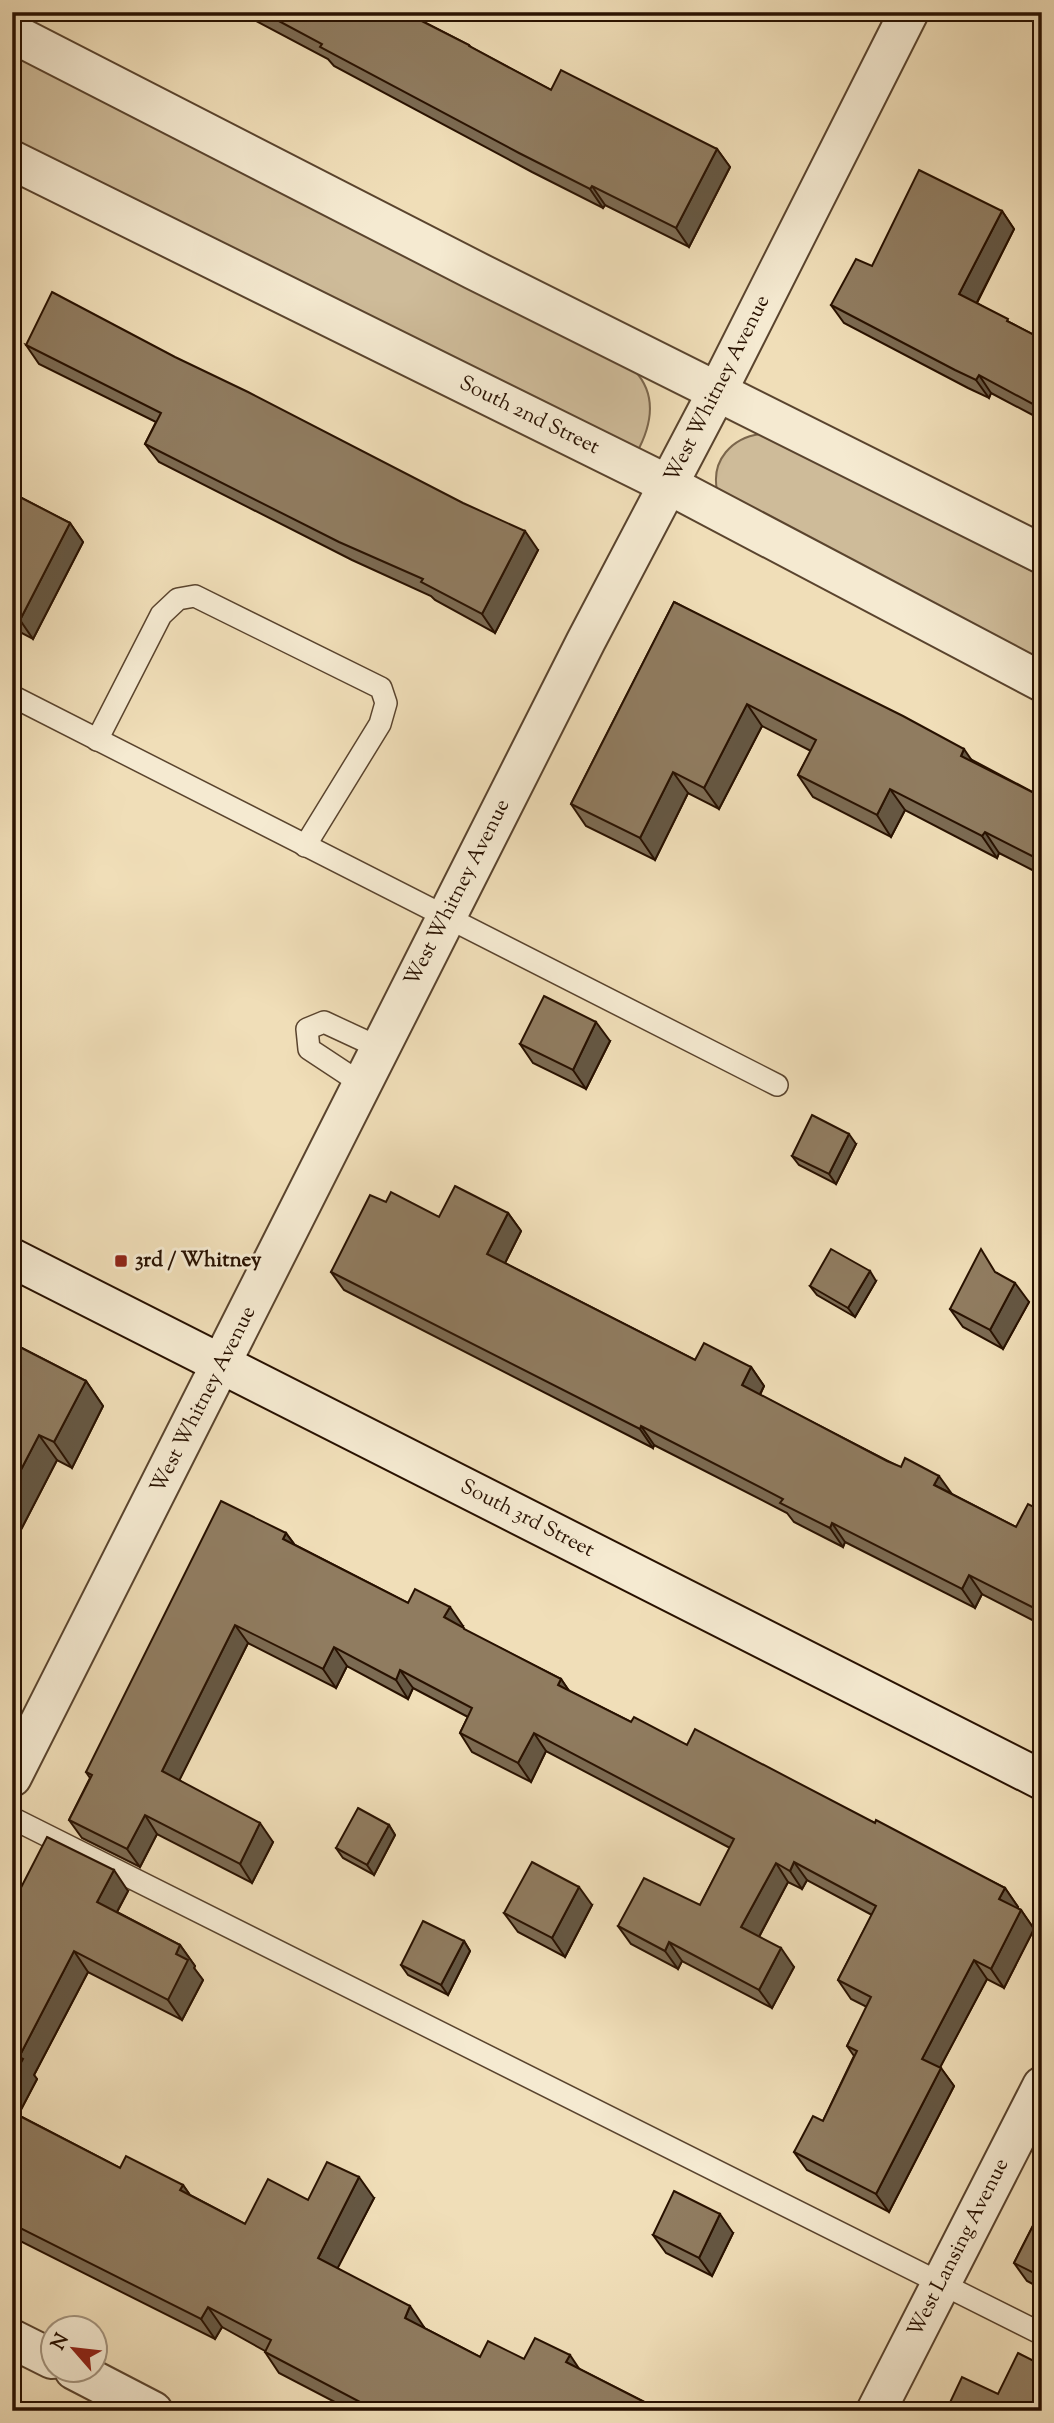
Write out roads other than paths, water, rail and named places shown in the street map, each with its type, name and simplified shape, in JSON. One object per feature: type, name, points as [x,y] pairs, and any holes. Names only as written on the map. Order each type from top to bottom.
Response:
[{"type":"street","name":"West Whitney Avenue","points":[[12,1777],[586,641],[718,390],[909,12]]},
{"type":"street","points":[[12,33],[474,270],[1042,554]]},
{"type":"street","name":"South 2nd Street","points":[[12,160],[668,485],[1042,682]]},
{"type":"street","name":"South 3rd Street","points":[[12,1258],[1042,1780]]},
{"type":"street","name":"West Lansing Avenue","points":[[876,2411],[1042,2086]]},
{"type":"street","points":[[12,2339],[38,2352]]},
{"type":"street","points":[[100,2384],[153,2411]]},
{"type":"lane","points":[[97,740],[161,615],[178,599],[195,596],[381,688],[386,703],[380,724],[305,846]]},
{"type":"lane","points":[[12,696],[777,1085]]},
{"type":"lane","points":[[362,1084],[309,1049],[307,1029],[324,1022],[380,1048]]},
{"type":"lane","points":[[12,1818],[1042,2334]]},
{"type":"place","name":"3rd / Whitney","points":[[121,1261]]}]
